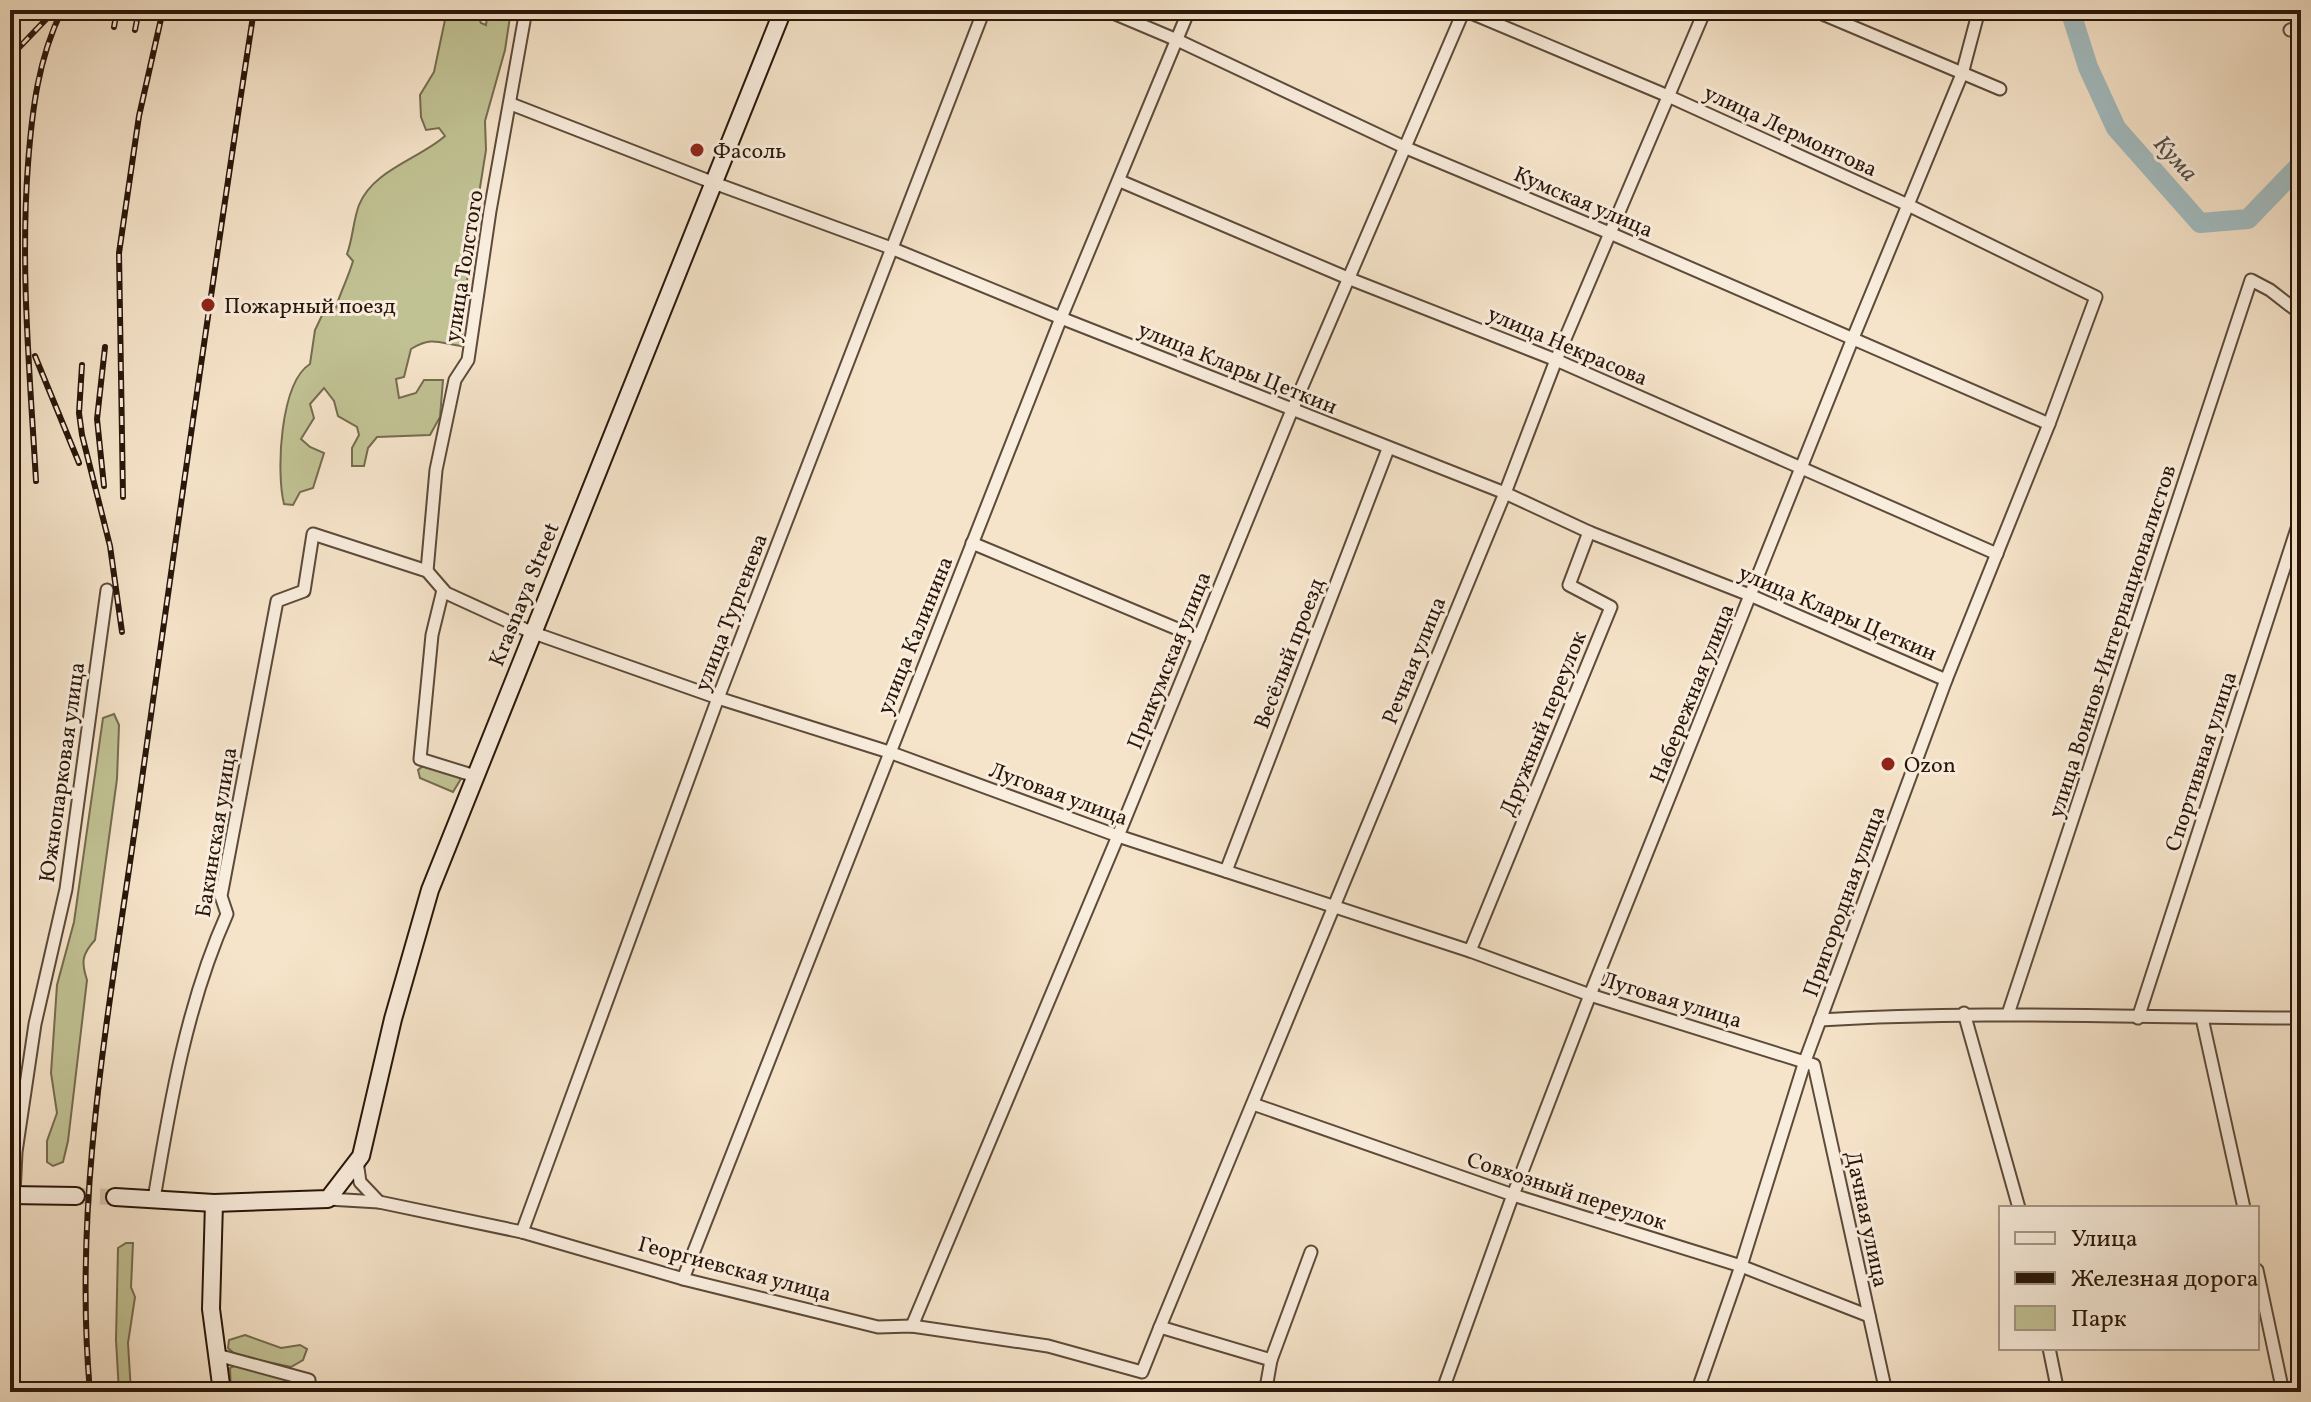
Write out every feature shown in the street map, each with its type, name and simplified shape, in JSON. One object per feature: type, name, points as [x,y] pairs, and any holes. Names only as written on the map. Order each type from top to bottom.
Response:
[{"type":"street","name":"улица Толстого","points":[[427,571],[436,470],[455,380],[468,360],[490,211],[526,10]]},
{"type":"street","name":"Krasnaya Street","points":[[328,1199],[361,1156],[393,1019],[430,890],[783,10]]},
{"type":"street","name":"улица Тургенева","points":[[522,1232],[718,698],[984,10]]},
{"type":"street","name":"Кумская улица","points":[[1106,10],[1404,147],[2049,424]]},
{"type":"street","name":"улица Калинина","points":[[683,1279],[1061,318],[1189,10]]},
{"type":"street","name":"улица Лермонтова","points":[[1464,10],[1668,96],[1908,205],[2096,297]]},
{"type":"street","name":"Прикумская улица","points":[[912,1326],[1118,836],[1292,410],[1464,10]]},
{"type":"street","name":"Речная улица","points":[[1160,1327],[1505,493],[1556,360],[1705,10]]},
{"type":"street","points":[[1813,10],[2000,89]]},
{"type":"street","name":"Набережная улица","points":[[1442,1392],[1590,995],[1962,74],[1979,10]]},
{"type":"street","name":"улица Клары Цеткин","points":[[511,104],[891,248],[1388,449],[1505,493],[1589,532],[1752,596],[1946,680]]},
{"type":"street","name":"улица Некрасова","points":[[1120,181],[1350,279],[1556,360],[1997,554]]},
{"type":"street","name":"улица Воинов-Интернационалистов","points":[[2008,1014],[2251,280],[2270,290],[2301,314]]},
{"type":"street","name":"Пригородная улица","points":[[1697,1392],[1741,1266],[1805,1061],[1946,680],[2049,424],[2096,297]]},
{"type":"street","name":"Весёлый проезд","points":[[1226,871],[1388,449]]},
{"type":"street","name":"Спортивная улица","points":[[2138,1018],[2301,516]]},
{"type":"street","name":"Дружный переулок","points":[[1470,951],[1611,607],[1569,585],[1589,532]]},
{"type":"street","name":"Бакинская улица","points":[[154,1199],[171,1096],[209,953],[227,914],[221,896],[277,601],[304,591],[313,534],[427,571]]},
{"type":"street","points":[[972,543],[1199,638]]},
{"type":"street","name":"Луговая улица","points":[[427,571],[443,590],[531,632],[718,698],[889,752],[1118,836],[1470,951],[1590,995],[1805,1061]]},
{"type":"street","name":"Южнопарковая улица","points":[[12,1195],[35,1024],[66,889],[107,590]]},
{"type":"street","points":[[443,590],[432,635],[420,759],[475,776]]},
{"type":"street","points":[[1964,1013],[2018,1206]]},
{"type":"street","points":[[1820,1020],[1964,1013],[2138,1018],[2301,1018]]},
{"type":"street","points":[[2202,1018],[2244,1206]]},
{"type":"street","name":"Дачная улица","points":[[1805,1061],[1814,1065],[1886,1392]]},
{"type":"street","name":"Совхозный переулок","points":[[1253,1104],[1513,1195],[1741,1266],[1869,1316]]},
{"type":"street","points":[[357,1161],[360,1182],[379,1202]]},
{"type":"street","points":[[12,1195],[76,1196]]},
{"type":"street","name":"Георгиевская улица","points":[[115,1197],[214,1203],[328,1199],[379,1202],[522,1232],[683,1279],[878,1327],[912,1326],[1048,1346],[1142,1372],[1160,1327]]},
{"type":"street","points":[[214,1203],[211,1309],[222,1392]]},
{"type":"street","points":[[1275,1392],[1266,1388],[1271,1360],[1311,1252]]},
{"type":"street","points":[[2259,1279],[2283,1392]]},
{"type":"street","points":[[1160,1327],[1271,1360]]},
{"type":"street","points":[[2049,1350],[2058,1392]]},
{"type":"street","points":[[217,1355],[309,1380]]},
{"type":"green space","points":[[452,10],[475,10],[481,23],[486,25],[488,10],[511,10],[505,50],[485,121],[486,150],[470,250],[461,346],[436,342],[418,345],[411,349],[404,377],[396,379],[399,398],[416,393],[424,380],[443,380],[440,417],[430,435],[377,437],[368,448],[364,466],[352,466],[352,448],[359,435],[357,427],[338,416],[334,401],[324,388],[310,404],[314,418],[301,439],[324,453],[313,488],[300,492],[293,505],[284,504],[280,471],[286,408],[300,374],[310,364],[315,330],[327,305],[336,307],[349,273],[353,261],[347,254],[359,205],[366,193],[386,174],[445,136],[439,128],[426,130],[421,117],[420,95],[434,72],[446,15]]},
{"type":"green space","points":[[114,714],[119,725],[117,779],[95,940],[84,958],[87,980],[68,1141],[63,1162],[53,1166],[47,1162],[47,1141],[57,1113],[51,1073],[57,985],[74,922],[103,718]]},
{"type":"green space","points":[[423,766],[462,777],[453,792],[420,778],[418,770]]},
{"type":"green space","points":[[133,1243],[131,1287],[135,1297],[128,1343],[131,1392],[119,1392],[116,1340],[118,1248]]},
{"type":"green space","points":[[245,1335],[281,1348],[300,1345],[307,1349],[303,1360],[291,1367],[236,1355],[228,1348],[229,1340]]},
{"type":"green space","points":[[236,1365],[281,1376],[287,1382],[286,1392],[231,1392],[230,1368]]},
{"type":"waterway","name":"Кума","points":[[2070,10],[2088,67],[2116,128],[2200,223],[2248,219],[2301,164]]},
{"type":"tunnel","points":[[76,1196],[115,1197]]},
{"type":"railway","points":[[10,57],[55,10]]},
{"type":"railway","points":[[36,481],[27,322],[26,204],[34,105],[47,47],[62,10]]},
{"type":"railway","points":[[114,27],[117,10]]},
{"type":"railway","points":[[135,30],[139,10]]},
{"type":"railway","points":[[123,497],[119,253],[139,116],[163,10]]},
{"type":"railway","points":[[90,1392],[86,1243],[98,1095],[254,10]]},
{"type":"railway","points":[[10,242],[17,194]]},
{"type":"railway","points":[[10,319],[18,483]]},
{"type":"railway","points":[[104,486],[97,419],[105,347]]},
{"type":"railway","points":[[35,356],[79,463]]},
{"type":"railway","points":[[82,365],[79,413],[82,435],[110,546],[122,632]]},
{"type":"place","name":"Фасоль","points":[[697,150]]},
{"type":"place","name":"Пожарный поезд","points":[[208,305]]},
{"type":"place","name":"Ozon","points":[[1888,764]]}]
